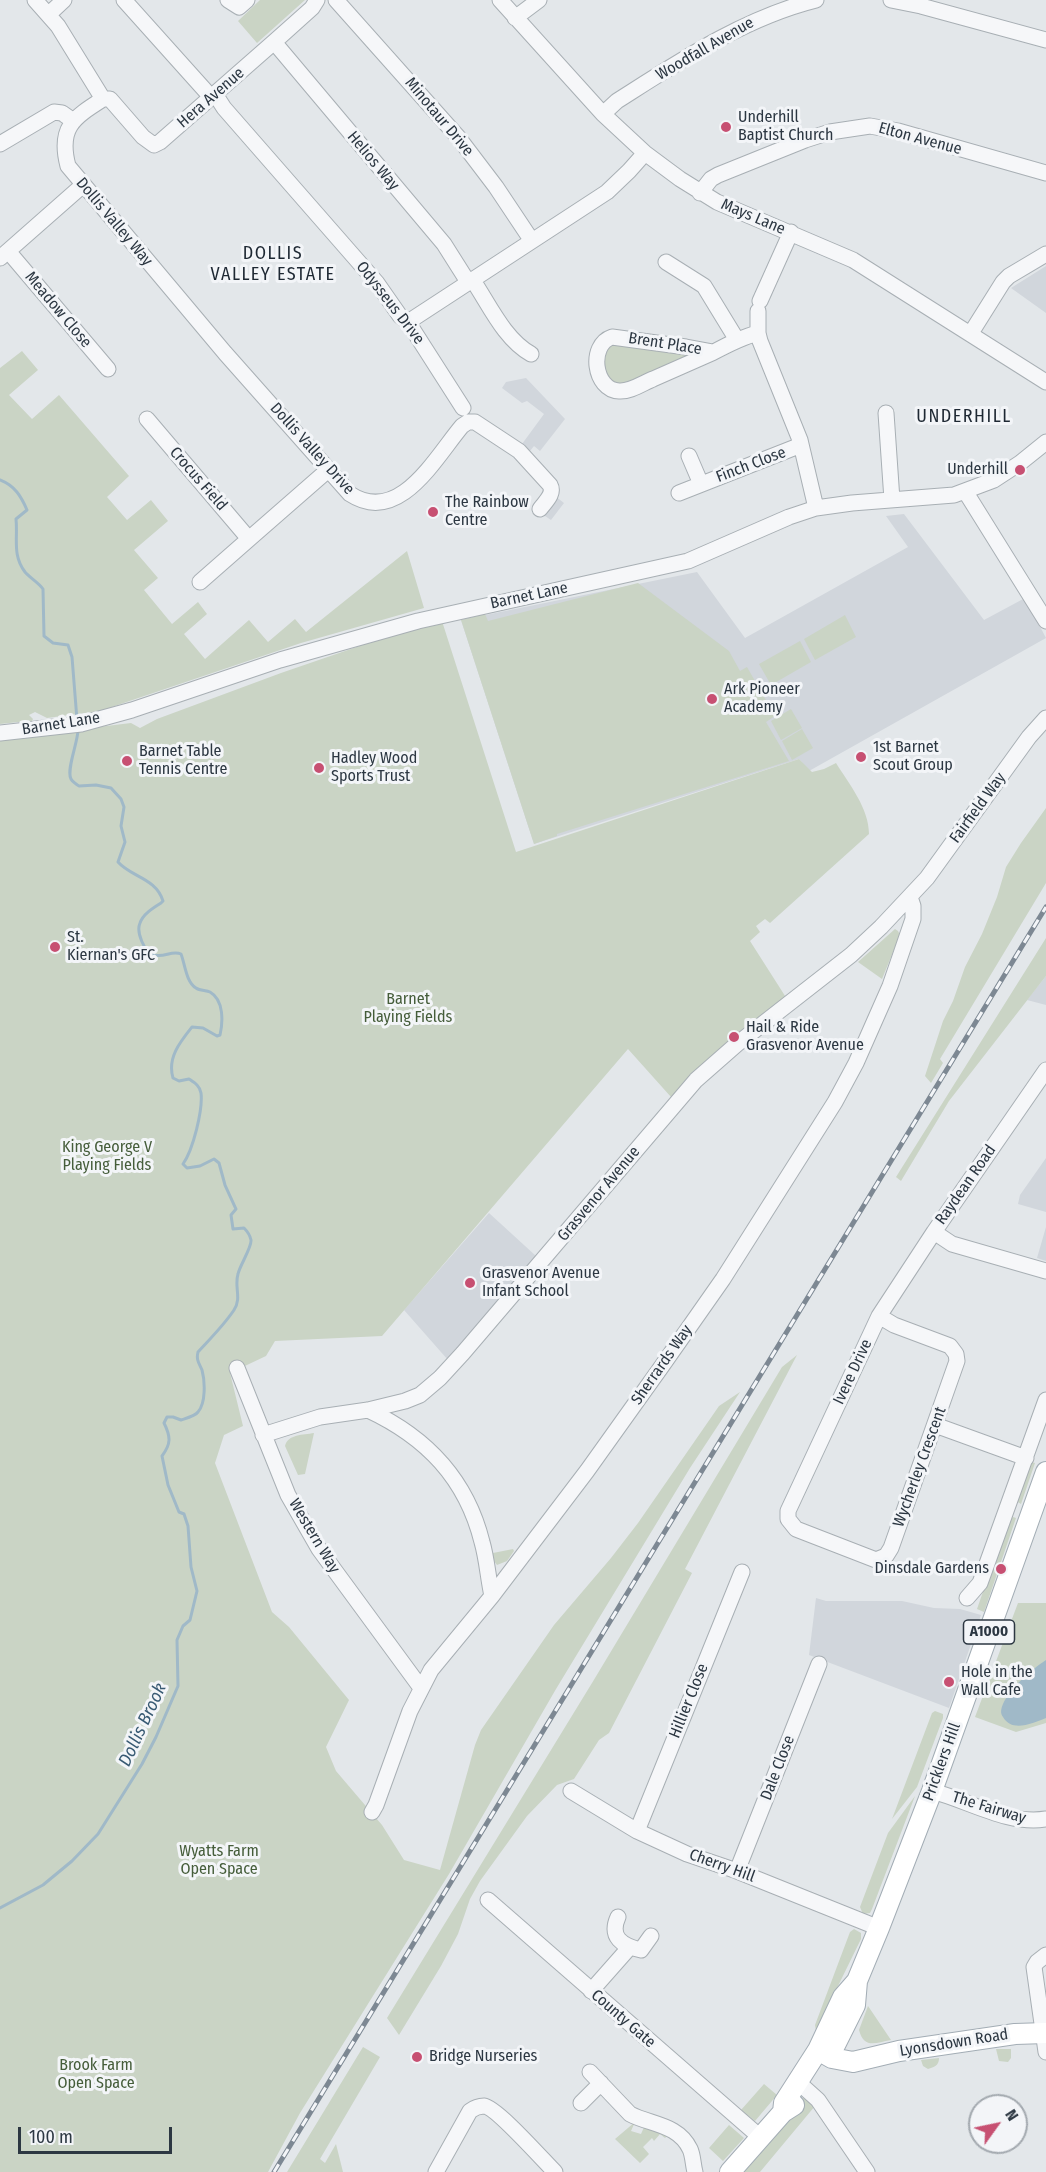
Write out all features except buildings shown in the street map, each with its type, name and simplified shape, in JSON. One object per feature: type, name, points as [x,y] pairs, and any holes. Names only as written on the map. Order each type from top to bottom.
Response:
[{"type":"main road","name":"Pricklers Hill","points":[[827,2046],[843,1997],[857,1981],[932,1791],[1045,1476]]},
{"type":"main road","name":"Lyonsdown Road","points":[[827,2046],[855,2049],[866,2058],[1015,2034],[1045,2039]]},
{"type":"main road","name":"A1000","points":[[730,2172],[783,2112],[790,2109],[827,2046]]},
{"type":"street","points":[[0,144],[54,112],[62,113],[72,120],[103,99],[74,49],[49,14],[35,0]]},
{"type":"street","points":[[49,14],[64,0]]},
{"type":"street","name":"Odysseus Drive","points":[[124,0],[224,108],[377,283],[400,316],[408,322],[467,415]]},
{"type":"street","points":[[228,0],[239,7],[248,0]]},
{"type":"street","name":"Hera Avenue","points":[[103,99],[110,99],[143,137],[153,145],[160,142],[312,8],[318,0]]},
{"type":"street","name":"Minotaur Drive","points":[[336,0],[458,137],[496,187],[532,241]]},
{"type":"street","name":"Mays Lane","points":[[500,0],[603,114],[645,153],[700,193],[853,260],[1046,382]]},
{"type":"street","points":[[515,18],[539,0]]},
{"type":"street","name":"Woodfall Avenue","points":[[603,114],[617,101],[739,28],[765,16],[816,0]]},
{"type":"street","points":[[891,0],[1046,40]]},
{"type":"street","name":"Helios Way","points":[[274,42],[444,244],[510,337],[531,354]]},
{"type":"street","name":"Dollis Valley Way","points":[[72,120],[66,135],[64,150],[68,166],[194,314]]},
{"type":"street","name":"Elton Avenue","points":[[700,193],[708,182],[718,175],[805,140],[830,132],[870,126],[898,131],[1046,173]]},
{"type":"street","points":[[408,322],[607,192],[645,153]]},
{"type":"street","name":"Meadow Close","points":[[83,185],[4,255],[108,369]]},
{"type":"street","points":[[791,232],[759,306],[758,333],[801,445],[816,508]]},
{"type":"street","points":[[971,333],[1003,282],[1046,254]]},
{"type":"street","points":[[666,262],[704,286],[737,340]]},
{"type":"street","name":"Dollis Valley Drive","points":[[194,314],[328,470],[350,494],[357,498],[374,504],[391,501],[408,490],[462,426],[467,415]]},
{"type":"street","name":"Brent Place","points":[[712,352],[686,346],[612,337],[603,341],[598,348],[600,378],[607,387],[617,392],[623,391],[712,352],[737,340],[758,333]]},
{"type":"street","points":[[886,413],[892,500]]},
{"type":"street","points":[[467,415],[519,451],[550,485],[551,494],[540,509]]},
{"type":"street","name":"Crocus Field","points":[[147,420],[249,539]]},
{"type":"street","name":"Barnet Lane","points":[[0,733],[76,725],[132,710],[280,660],[418,621],[688,561],[789,517],[816,508],[942,497],[965,491],[994,480],[1046,442]]},
{"type":"street","name":"Finch Close","points":[[679,493],[801,445]]},
{"type":"street","name":"Finch Close","points":[[689,456],[701,484]]},
{"type":"street","points":[[200,582],[328,470]]},
{"type":"street","points":[[965,491],[1046,621]]},
{"type":"street","name":"Fairfield Way","points":[[910,897],[931,873],[1046,718]]},
{"type":"street","name":"Grasvenor Avenue","points":[[263,1435],[320,1417],[368,1410],[424,1394],[696,1080],[737,1044],[851,955],[910,897]]},
{"type":"street","name":"Sherrards Way","points":[[372,1812],[410,1711],[431,1670],[492,1596],[587,1471],[709,1298],[835,1102],[856,1063],[890,986],[913,919],[910,897]]},
{"type":"street","name":"Raydean Road","points":[[1046,1070],[934,1232],[952,1244],[1046,1270]]},
{"type":"street","name":"Ivere Drive","points":[[788,1520],[789,1506],[879,1316],[934,1232]]},
{"type":"street","name":"Wycherley Crescent","points":[[788,1520],[796,1529],[871,1559],[883,1558],[891,1548],[957,1366],[954,1351],[947,1345],[879,1316]]},
{"type":"street","name":"Western Way","points":[[237,1368],[288,1495],[319,1549],[421,1688]]},
{"type":"street","points":[[967,1598],[980,1583],[1046,1401]]},
{"type":"street","points":[[368,1410],[419,1439],[442,1462],[456,1481],[470,1508],[482,1540],[492,1596]]},
{"type":"street","points":[[936,1425],[1026,1458]]},
{"type":"street","points":[[1008,1507],[1030,1515]]},
{"type":"street","name":"Hillier Close","points":[[637,1831],[742,1572]]},
{"type":"street","name":"Dale Close","points":[[737,1872],[819,1664]]},
{"type":"street","name":"Cherry Hill","points":[[571,1791],[637,1831],[687,1854],[879,1928]]},
{"type":"street","name":"The Fairway","points":[[932,1791],[1017,1820],[1046,1819]]},
{"type":"street","name":"County Gate","points":[[488,1900],[760,2138]]},
{"type":"street","points":[[618,1917],[614,1926],[616,1936],[629,1948],[641,1950],[651,1936]]},
{"type":"street","points":[[591,1991],[629,1948]]},
{"type":"street","points":[[1045,2039],[1034,1967],[1046,1955]]},
{"type":"street","points":[[581,2103],[596,2077],[630,2114],[668,2126],[683,2140],[690,2149],[695,2172]]},
{"type":"street","points":[[803,2086],[818,2100],[867,2172]]},
{"type":"street","points":[[436,2172],[470,2111],[475,2107],[484,2106],[491,2109],[555,2172]]},
{"type":"shaded area","points":[[1046,266],[1046,313],[1011,288]]},
{"type":"shaded area","points":[[526,378],[565,419],[540,451],[534,446],[530,451],[522,444],[544,414],[527,401],[522,403],[502,388],[506,382]]},
{"type":"shaded area","points":[[555,496],[564,503],[551,520],[536,510]]},
{"type":"shaded area","name":"Ark Pioneer Academy","points":[[904,514],[984,620],[1025,598],[1046,638],[809,771],[799,759],[534,844],[461,620],[697,572],[745,638],[908,547],[886,516]]},
{"type":"shaded area","points":[[1046,976],[1046,1005],[1027,1000]]},
{"type":"shaded area","points":[[1046,1158],[1046,1212],[1018,1204],[1020,1195]]},
{"type":"shaded area","name":"Grasvenor Avenue Infant School","points":[[489,1213],[536,1256],[448,1360],[404,1310]]},
{"type":"shaded area","points":[[1046,1227],[1046,1261],[1037,1258]]},
{"type":"shaded area","points":[[816,1598],[826,1601],[902,1601],[934,1608],[960,1609],[981,1615],[949,1708],[809,1655]]},
{"type":"green space","points":[[260,0],[305,0],[257,43],[238,21]]},
{"type":"green space","points":[[609,344],[685,350],[690,356],[625,387],[610,384],[602,363]]},
{"type":"green space","points":[[22,351],[38,370],[9,395],[32,419],[59,395],[129,476],[107,497],[127,520],[151,500],[168,521],[134,550],[158,578],[144,590],[172,624],[198,602],[207,614],[184,634],[205,659],[249,620],[268,642],[295,619],[306,632],[407,551],[424,608],[301,643],[100,711],[47,718],[35,712],[29,715],[33,719],[31,723],[0,724],[0,368]]},
{"type":"green space","points":[[638,583],[729,651],[740,671],[747,667],[775,716],[766,722],[789,761],[557,834],[557,836],[534,844],[461,620],[485,614],[488,621]]},
{"type":"green space","points":[[845,615],[856,637],[815,660],[804,639]]},
{"type":"green space","points":[[441,618],[516,852],[799,759],[812,772],[836,763],[862,806],[869,834],[770,923],[765,919],[756,926],[760,932],[750,941],[787,999],[693,1074],[671,1097],[628,1049],[382,1336],[275,1341],[266,1356],[230,1373],[243,1426],[224,1435],[215,1463],[272,1612],[289,1627],[349,1700],[326,1747],[336,1771],[382,1825],[404,1860],[440,1870],[481,1730],[554,1625],[638,1523],[719,1406],[740,1392],[690,1468],[556,1689],[449,1874],[300,2113],[268,2172],[0,2172],[0,739],[131,723],[140,728],[157,719],[281,673]]},
{"type":"green space","points":[[800,641],[811,662],[771,685],[759,664]]},
{"type":"green space","points":[[791,709],[802,728],[781,740],[771,721]]},
{"type":"green space","points":[[802,729],[813,748],[792,760],[782,741]]},
{"type":"green space","points":[[1046,808],[1046,883],[940,1059],[943,1063],[931,1083],[925,1076],[943,1021],[965,967],[982,934],[1006,867]]},
{"type":"green space","points":[[895,929],[900,935],[882,979],[858,962]]},
{"type":"green space","points":[[1046,938],[1046,976],[949,1101],[901,1181],[896,1177]]},
{"type":"green space","points":[[797,1355],[685,1569],[692,1573],[609,1733],[599,1740],[574,1779],[557,1785],[527,1816],[480,1881],[470,1899],[458,1934],[399,2035],[387,2018],[782,1367]]},
{"type":"green space","points":[[314,1433],[305,1474],[298,1475],[285,1446],[293,1437]]},
{"type":"green space","points":[[1029,1461],[1035,1463],[1021,1504],[1016,1501]]},
{"type":"green space","points":[[1016,1518],[984,1612],[977,1609],[1008,1520]]},
{"type":"green space","points":[[513,1549],[507,1561],[497,1565],[493,1553]]},
{"type":"green space","points":[[1018,1603],[1046,1603],[1046,1723],[1016,1732],[975,1717]]},
{"type":"green space","points":[[935,1711],[943,1714],[943,1718],[917,1787],[892,1819],[932,1713]]},
{"type":"green space","points":[[915,1796],[872,1909],[870,1913],[863,1914],[860,1907],[888,1833]]},
{"type":"green space","points":[[854,1929],[861,1933],[861,1939],[816,2031],[815,2025],[850,1932]]},
{"type":"green space","points":[[868,2006],[891,2040],[871,2043],[861,2036],[859,2030]]},
{"type":"green space","points":[[363,2047],[380,2057],[320,2159],[325,2163],[336,2144],[343,2172],[287,2172]]},
{"type":"green space","points":[[996,2049],[1011,2049],[1011,2058],[1008,2062],[999,2061]]},
{"type":"green space","points":[[939,2058],[934,2067],[928,2069],[923,2066],[921,2060]]},
{"type":"green space","points":[[764,2084],[777,2095],[755,2121],[741,2110]]},
{"type":"green space","points":[[808,2096],[815,2106],[760,2172],[741,2172],[802,2099]]},
{"type":"green space","points":[[635,2122],[631,2131],[641,2134],[645,2125],[669,2134],[665,2138],[660,2134],[654,2141],[652,2138],[643,2147],[649,2154],[640,2163],[615,2139]]},
{"type":"green space","points":[[729,2125],[744,2138],[723,2161],[709,2148]]},
{"type":"water","points":[[1046,1660],[1046,1718],[1023,1725],[1012,1725],[1002,1715],[1003,1704],[1022,1679]]},
{"type":"waterway","name":"Dollis Brook","points":[[0,480],[17,492],[27,510],[16,519],[18,559],[25,572],[43,589],[44,636],[53,643],[68,645],[72,657],[77,720]]},
{"type":"waterway","name":"Dollis Brook","points":[[0,1908],[43,1885],[72,1861],[98,1834],[142,1764],[178,1686],[177,1640],[183,1626],[190,1620],[197,1591],[191,1567],[188,1526],[184,1514],[179,1512],[168,1485],[162,1456],[169,1440],[164,1423],[167,1417],[181,1420],[195,1415],[201,1408],[204,1386],[198,1352],[226,1321],[236,1306],[238,1274],[251,1243],[250,1236],[244,1228],[233,1229],[231,1215],[236,1209],[225,1185],[219,1163],[214,1159],[200,1166],[187,1168],[183,1164],[196,1130],[201,1093],[195,1083],[189,1079],[179,1081],[173,1078],[173,1057],[179,1044],[192,1027],[203,1028],[217,1036],[220,1035],[222,1018],[218,1000],[210,992],[193,985],[181,954],[154,955],[144,946],[139,931],[141,920],[163,901],[155,887],[118,862],[125,842],[121,826],[124,807],[121,799],[111,788],[96,785],[79,786],[71,779],[70,769],[78,730]]},
{"type":"railway","points":[[274,2172],[1046,907]]},
{"type":"place","name":"Underhill Baptist Church","points":[[726,127]]},
{"type":"place","name":"Underhill","points":[[1020,470]]},
{"type":"place","name":"The Rainbow Centre","points":[[433,512]]},
{"type":"place","name":"Ark Pioneer Academy","points":[[712,699]]},
{"type":"place","name":"1st Barnet Scout Group","points":[[861,757]]},
{"type":"place","name":"Barnet Table Tennis Centre","points":[[127,761]]},
{"type":"place","name":"Hadley Wood Sports Trust","points":[[319,768]]},
{"type":"place","name":"St. Kiernan's GFC","points":[[55,947]]},
{"type":"place","name":"Hail & Ride Grasvenor Avenue","points":[[734,1037]]},
{"type":"place","name":"Grasvenor Avenue Infant School","points":[[470,1283]]},
{"type":"place","name":"Dinsdale Gardens","points":[[1001,1569]]},
{"type":"place","name":"Hole in the Wall Cafe","points":[[949,1682]]},
{"type":"place","name":"Bridge Nurseries","points":[[417,2057]]},
{"type":"district","name":"DOLLIS VALLEY ESTATE","points":[[273,264]]},
{"type":"district","name":"UNDERHILL","points":[[964,417]]},
{"type":"park label","name":"Barnet Playing Fields","points":[[408,1009]]},
{"type":"park label","name":"King George V Playing Fields","points":[[107,1157]]},
{"type":"park label","name":"Wyatts Farm Open Space","points":[[219,1861]]},
{"type":"park label","name":"Brook Farm Open Space","points":[[96,2075]]}]
